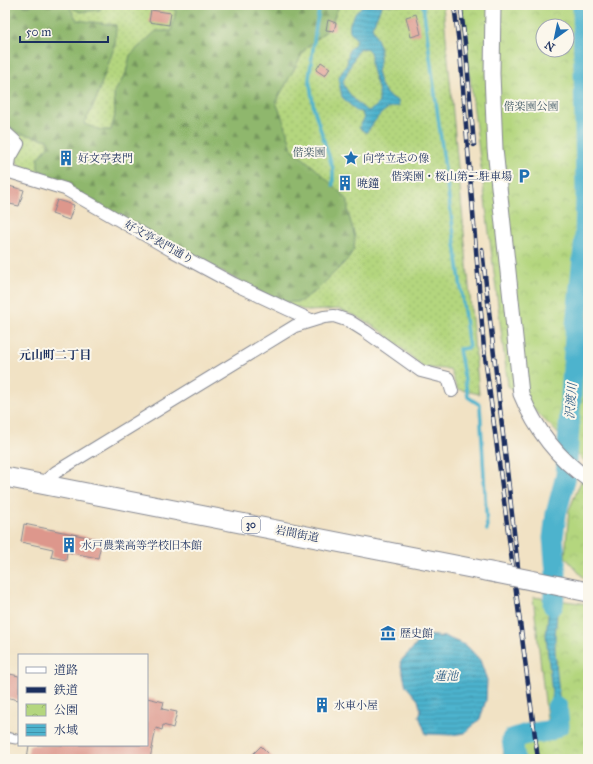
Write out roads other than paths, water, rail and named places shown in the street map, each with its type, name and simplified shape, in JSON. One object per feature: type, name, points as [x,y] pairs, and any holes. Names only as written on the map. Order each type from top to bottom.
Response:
[{"type":"main road","name":"岩間街道","points":[[5,477],[588,592]]},
{"type":"street","points":[[493,5],[492,74],[495,149],[521,394],[533,422],[549,443],[566,461],[588,478]]},
{"type":"street","points":[[5,132],[18,144],[10,158],[7,172]]},
{"type":"street","name":"好文亭表門通り","points":[[7,172],[65,189],[171,250],[234,284],[311,320]]},
{"type":"street","points":[[42,484],[56,472],[295,326],[324,317],[334,316],[349,321],[421,371],[448,378],[452,391]]},
{"type":"street","points":[[5,737],[16,739]]},
{"type":"water","points":[[363,5],[382,5],[372,27],[380,46],[380,61],[377,71],[380,83],[387,95],[398,101],[399,106],[389,108],[380,114],[367,132],[359,128],[364,119],[362,112],[356,111],[342,97],[339,82],[339,77],[347,64],[349,50],[355,44],[356,39],[350,31],[350,24],[353,17]],"holes":[[[359,48],[367,49],[370,54],[379,96],[378,104],[368,111],[353,98],[346,89],[343,81]]]},
{"type":"water","points":[[551,590],[559,591],[555,651],[562,729],[549,735],[551,727],[555,723],[546,635]]},
{"type":"water","name":"蓮池","points":[[425,635],[446,637],[467,646],[480,660],[487,680],[486,700],[480,719],[465,733],[452,735],[426,734],[419,716],[421,711],[418,700],[406,686],[400,662]]},
{"type":"water","points":[[510,736],[518,759],[513,759]]},
{"type":"waterway","points":[[320,5],[309,79],[314,109],[333,169],[333,185]]},
{"type":"waterway","points":[[423,5],[469,348],[459,349],[468,397],[480,405],[487,530]]},
{"type":"waterway","name":"沢渡川","points":[[553,605],[556,573],[553,538],[556,514],[566,476],[575,335],[585,238],[586,192],[583,5]]},
{"type":"waterway","name":"沢渡川","points":[[515,759],[512,739],[527,734],[548,731],[559,725],[557,707]]},
{"type":"railway","points":[[454,5],[460,51],[484,349],[538,759]]},
{"type":"railway","points":[[461,10],[474,145]]},
{"type":"railway","points":[[482,249],[520,585]]},
{"type":"place","name":"好文亭表門","points":[[66,158]]},
{"type":"place","name":"向学立志の像","points":[[351,158]]},
{"type":"place","name":"偕楽園・桜山第二駐車場","points":[[524,176]]},
{"type":"place","name":"暁鐘","points":[[345,183]]},
{"type":"place","name":"水戸農業高等学校旧本館","points":[[69,545]]},
{"type":"place","name":"歴史館","points":[[388,633]]},
{"type":"place","name":"水車小屋","points":[[322,705]]},
{"type":"district","name":"元山町二丁目","points":[[55,355]]},
{"type":"park label","name":"偕楽園公園","points":[[531,106]]},
{"type":"park label","name":"偕楽園","points":[[309,152]]}]
